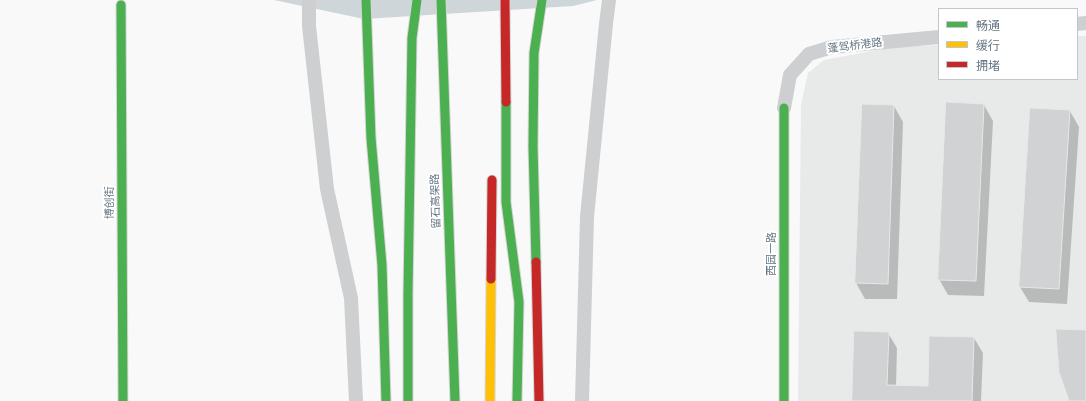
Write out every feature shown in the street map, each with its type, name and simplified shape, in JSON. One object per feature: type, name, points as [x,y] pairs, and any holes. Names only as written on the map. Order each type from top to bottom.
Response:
[{"type":"main road","points":[[366,0],[372,138],[382,265],[386,401]]},
{"type":"main road","points":[[408,401],[412,38],[417,0]]},
{"type":"main road","name":"留石高架路","points":[[441,0],[456,401]]},
{"type":"main road","points":[[505,0],[506,202],[519,302],[517,401]]},
{"type":"main road","points":[[539,401],[533,146],[534,53],[542,0]]},
{"type":"main road","name":"博创街","points":[[121,5],[123,401]]},
{"type":"main road","name":"西园一路","points":[[784,108],[784,401]]},
{"type":"main road","points":[[490,401],[492,173]]},
{"type":"main road","points":[[538,372],[543,401]]},
{"type":"street","points":[[308,0],[309,26],[327,189],[351,298],[356,401]]},
{"type":"street","points":[[582,401],[587,217],[606,24],[610,0]]},
{"type":"street","name":"蓬驾桥港路","points":[[784,108],[790,75],[810,54],[832,48],[938,37]]},
{"type":"shaded area","points":[[274,0],[597,0],[573,6],[364,19]]},
{"type":"shaded area","points":[[1078,36],[1086,36],[1086,401],[798,401],[801,104],[808,73],[824,60],[893,47],[938,45],[938,80],[1078,80]]},
{"type":"building","points":[[946,102],[984,104],[976,281],[938,280]]},
{"type":"building","points":[[862,104],[894,105],[888,284],[855,283]]},
{"type":"building","points":[[1030,108],[1070,110],[1059,289],[1019,287]]},
{"type":"building","points":[[1056,329],[1086,330],[1086,401],[1069,401],[1059,372]]},
{"type":"building","points":[[854,331],[889,332],[887,385],[928,386],[929,336],[974,337],[972,401],[852,401]]},
{"type":"traffic: fast","points":[[366,0],[371,138],[382,265],[386,401]]},
{"type":"traffic: fast","points":[[408,401],[412,38],[417,0]]},
{"type":"traffic: fast","points":[[441,0],[455,401]]},
{"type":"traffic: fast","points":[[536,262],[533,146],[534,53],[542,0]]},
{"type":"traffic: fast","points":[[121,5],[123,401]]},
{"type":"traffic: fast","points":[[506,102],[506,202],[519,302],[517,401]]},
{"type":"traffic: fast","points":[[784,108],[784,401]]},
{"type":"traffic: slow","points":[[490,401],[491,279]]},
{"type":"traffic: jam","points":[[505,0],[506,102]]},
{"type":"traffic: jam","points":[[491,279],[492,180]]},
{"type":"traffic: jam","points":[[536,262],[539,401]]}]
